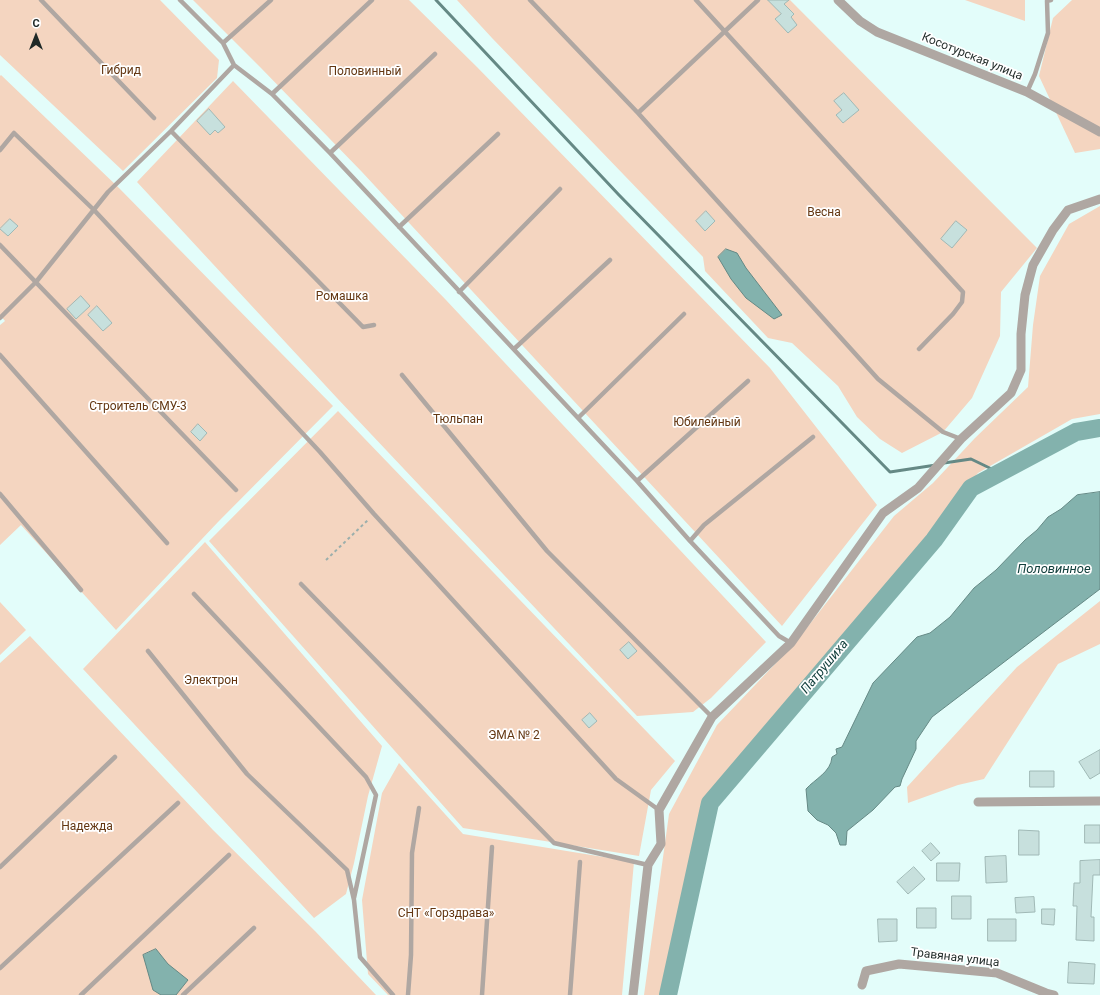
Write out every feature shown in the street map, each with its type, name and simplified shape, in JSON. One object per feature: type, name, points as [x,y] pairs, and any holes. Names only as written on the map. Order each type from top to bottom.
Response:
[{"type":"street","name":"Косотурская улица","points":[[838,0],[860,21],[877,32],[1027,92],[1100,132]]},
{"type":"street","points":[[632,995],[648,865],[661,844],[659,810],[712,717],[791,643],[883,513],[918,488],[960,439],[1011,393],[1020,370],[1021,334],[1025,295],[1034,265],[1053,230],[1068,210],[1100,199]]},
{"type":"street","points":[[978,802],[1100,801]]},
{"type":"street","name":"Травяная улица","points":[[862,985],[866,971],[899,964],[997,973],[1054,995]]},
{"type":"lane","points":[[41,0],[154,118]]},
{"type":"lane","points":[[180,0],[223,44],[234,65],[272,94],[330,153],[637,481],[690,541],[779,636],[791,643]]},
{"type":"lane","points":[[223,44],[270,0]]},
{"type":"lane","points":[[272,94],[372,0]]},
{"type":"lane","points":[[530,0],[638,113],[878,379],[943,432],[960,439]]},
{"type":"lane","points":[[696,0],[726,31],[963,292],[962,302],[953,314],[919,349]]},
{"type":"lane","points":[[638,113],[758,0]]},
{"type":"lane","points":[[1027,92],[1035,74],[1048,33],[1048,1],[1051,0]]},
{"type":"lane","points":[[330,153],[435,54]]},
{"type":"lane","points":[[0,318],[36,282],[108,192],[171,131],[234,65]]},
{"type":"lane","points":[[171,131],[362,327],[374,325]]},
{"type":"lane","points":[[0,150],[14,133],[94,210],[320,452],[374,514],[616,779],[659,810]]},
{"type":"lane","points":[[399,227],[498,134]]},
{"type":"lane","points":[[459,292],[560,189]]},
{"type":"lane","points":[[0,245],[236,490]]},
{"type":"lane","points":[[514,349],[610,260]]},
{"type":"lane","points":[[578,418],[684,314]]},
{"type":"lane","points":[[0,356],[167,543]]},
{"type":"lane","points":[[402,376],[548,551],[712,717]]},
{"type":"lane","points":[[637,481],[748,381]]},
{"type":"lane","points":[[690,541],[704,525],[813,437]]},
{"type":"lane","points":[[0,494],[81,590]]},
{"type":"lane","points":[[301,584],[554,843],[648,865]]},
{"type":"lane","points":[[194,594],[366,777],[376,796],[354,900]]},
{"type":"lane","points":[[148,650],[247,774],[347,870],[354,900],[360,957],[393,995]]},
{"type":"lane","points":[[0,867],[115,757]]},
{"type":"lane","points":[[0,968],[178,803]]},
{"type":"lane","points":[[408,995],[411,955],[412,854],[419,808]]},
{"type":"lane","points":[[482,995],[492,847]]},
{"type":"lane","points":[[81,995],[229,855]]},
{"type":"lane","points":[[570,995],[580,862]]},
{"type":"lane","points":[[183,995],[254,928]]},
{"type":"path","points":[[326,560],[374,514]]},
{"type":"green space","name":"Гибрид","points":[[0,0],[160,0],[219,60],[217,78],[123,171],[0,55]]},
{"type":"green space","name":"Юбилейный","points":[[193,0],[409,0],[477,67],[770,368],[877,505],[782,626],[362,172]]},
{"type":"green space","name":"Весна","points":[[457,0],[790,0],[1037,248],[1001,292],[1000,336],[972,398],[943,432],[902,453],[880,439],[857,417],[838,386],[792,343],[768,338],[705,271],[703,257]]},
{"type":"green space","points":[[965,0],[1025,0],[1025,21]]},
{"type":"green space","points":[[1072,0],[1100,0],[1100,149],[1075,153],[1039,76],[1053,18]]},
{"type":"green space","name":"Строитель СМУ-3","points":[[1,75],[119,188],[333,406],[218,522],[116,630],[21,525],[0,545],[0,325],[5,321],[0,315]]},
{"type":"green space","name":"Тюльпан","points":[[233,81],[446,300],[766,642],[711,698],[693,712],[637,716],[337,398],[137,182]]},
{"type":"green space","points":[[1100,206],[1100,414],[1072,419],[978,473],[834,649],[705,799],[664,995],[644,995],[669,814],[717,725],[795,643],[894,516],[933,483],[975,438],[1028,387],[1033,325],[1040,276],[1069,224]]},
{"type":"green space","name":"ЭМА № 2","points":[[338,411],[675,761],[651,790],[639,856],[463,828],[209,541]]},
{"type":"green space","name":"Электрон","points":[[205,542],[382,746],[368,796],[346,894],[314,918],[83,669]]},
{"type":"green space","points":[[1100,601],[1100,644],[1058,664],[984,779],[958,785],[908,803],[907,787],[1017,667]]},
{"type":"green space","points":[[0,602],[26,630],[0,655]]},
{"type":"green space","name":"Надежда","points":[[30,636],[213,830],[315,931],[376,995],[0,995],[0,663]]},
{"type":"green space","name":"СНТ «Горздрава»","points":[[399,763],[463,834],[634,862],[622,995],[388,995],[368,974],[362,900],[382,793]]},
{"type":"water","points":[[726,249],[737,253],[746,268],[782,315],[774,319],[746,298],[731,279],[718,257]]},
{"type":"water","name":"Половинное","points":[[1100,492],[1100,589],[932,717],[916,741],[916,749],[900,786],[895,787],[873,810],[847,831],[846,845],[840,845],[836,833],[828,825],[817,820],[808,811],[806,789],[826,771],[832,757],[837,754],[836,749],[842,747],[873,683],[917,637],[930,633],[950,617],[974,588],[996,570],[1025,540],[1037,530],[1048,517],[1061,509],[1077,495]]},
{"type":"water","points":[[156,949],[168,964],[188,980],[176,995],[161,995],[153,990],[143,955]]},
{"type":"building","points":[[768,0],[789,0],[784,4],[794,14],[791,17],[797,25],[788,33],[775,19],[781,14]]},
{"type":"building","points":[[844,93],[859,110],[843,123],[836,115],[842,110],[834,101]]},
{"type":"building","points":[[209,109],[225,127],[218,133],[215,130],[210,135],[197,121]]},
{"type":"building","points":[[706,211],[715,221],[705,231],[696,221]]},
{"type":"building","points":[[10,219],[18,226],[8,236],[0,229]]},
{"type":"building","points":[[956,221],[967,230],[952,248],[941,239]]},
{"type":"building","points":[[81,296],[90,306],[76,319],[67,309]]},
{"type":"building","points":[[97,306],[112,323],[103,331],[88,315]]},
{"type":"building","points":[[198,424],[207,433],[200,441],[191,432]]},
{"type":"building","points":[[629,642],[637,651],[628,659],[620,650]]},
{"type":"building","points":[[590,713],[597,721],[589,728],[582,720]]},
{"type":"building","points":[[1100,750],[1100,773],[1090,779],[1079,762]]},
{"type":"building","points":[[1030,771],[1054,771],[1054,787],[1030,787]]},
{"type":"building","points":[[1085,825],[1100,825],[1100,843],[1085,843]]},
{"type":"building","points":[[1019,830],[1039,831],[1039,855],[1019,855]]},
{"type":"building","points":[[931,843],[940,853],[931,861],[922,851]]},
{"type":"building","points":[[1006,856],[1007,882],[986,883],[985,857]]},
{"type":"building","points":[[1100,860],[1100,875],[1093,875],[1091,917],[1094,917],[1094,941],[1076,940],[1077,906],[1073,906],[1074,883],[1080,883],[1080,861]]},
{"type":"building","points":[[937,863],[960,863],[959,881],[937,881]]},
{"type":"building","points":[[914,867],[925,879],[908,894],[897,882]]},
{"type":"building","points":[[952,896],[971,896],[971,919],[952,919]]},
{"type":"building","points":[[1034,897],[1035,912],[1016,913],[1015,898]]},
{"type":"building","points":[[917,908],[936,908],[936,928],[917,928]]},
{"type":"building","points":[[1042,909],[1055,909],[1054,925],[1042,924]]},
{"type":"building","points":[[878,919],[897,919],[897,941],[879,942]]},
{"type":"building","points":[[988,919],[1016,919],[1016,941],[988,941]]},
{"type":"building","points":[[1069,962],[1095,964],[1094,984],[1068,983]]},
{"type":"waterway","points":[[436,0],[619,195],[890,472],[936,465]]},
{"type":"waterway","name":"Патрушиха","points":[[668,995],[710,803],[934,540],[971,488],[1076,432],[1100,428]]},
{"type":"waterway","points":[[944,463],[971,459],[1000,473]]},
{"type":"park label","name":"Половинный","points":[[365,72]]},
{"type":"park label","name":"Ромашка","points":[[342,297]]}]
